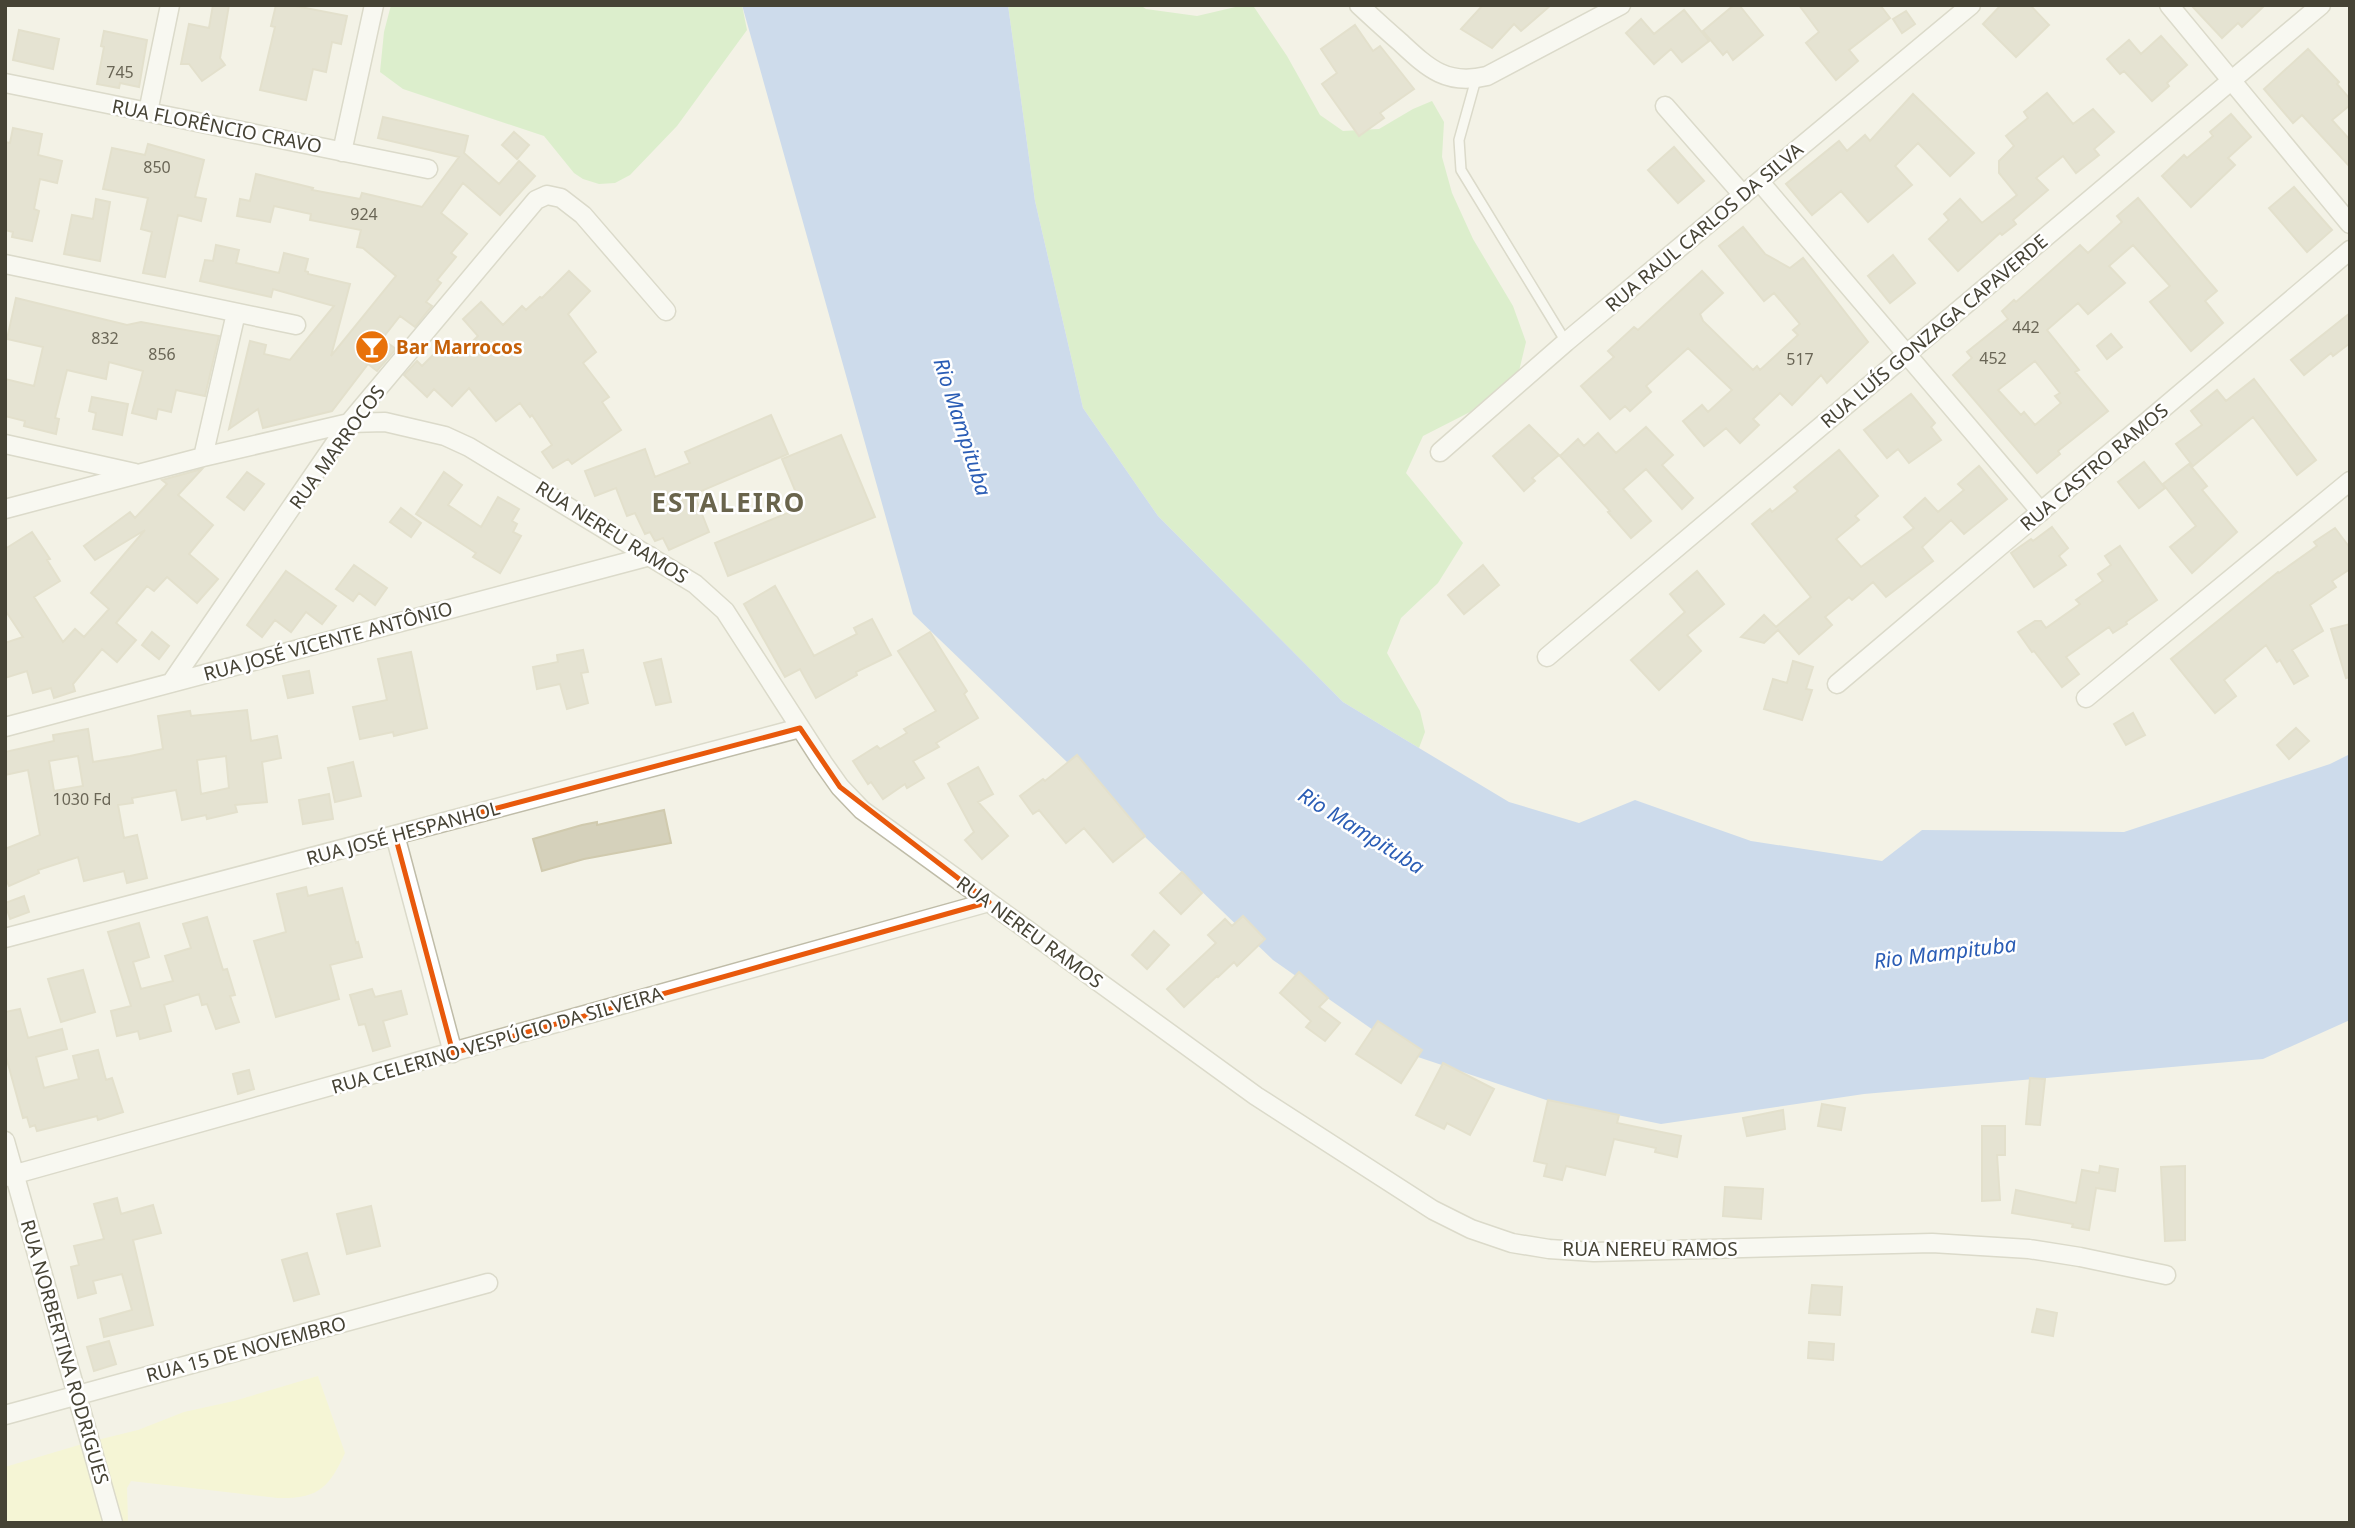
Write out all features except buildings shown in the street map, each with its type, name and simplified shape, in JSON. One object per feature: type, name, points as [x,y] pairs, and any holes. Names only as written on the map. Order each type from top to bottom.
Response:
[{"type":"street","points":[[148,113],[170,5]]},
{"type":"street","points":[[342,152],[374,5]]},
{"type":"street","points":[[1359,5],[1430,69],[1457,79],[1486,76],[1621,5]]},
{"type":"street","name":"RUA RAUL CARLOS DA SILVA","points":[[1440,452],[1566,342],[1971,5]]},
{"type":"street","points":[[2169,5],[2350,224]]},
{"type":"street","name":"RUA LUÍS GONZAGA CAPAVERDE","points":[[1547,657],[2321,5]]},
{"type":"street","name":"RUA FLORÊNCIO CRAVO","points":[[5,83],[428,169]]},
{"type":"street","points":[[1665,106],[1743,195]]},
{"type":"street","points":[[1760,182],[2041,512]]},
{"type":"street","name":"RUA MARROCOS","points":[[171,683],[349,423],[536,200],[547,195],[561,198],[583,215],[666,311]]},
{"type":"street","name":"RUA CASTRO RAMOS","points":[[1837,684],[2350,250]]},
{"type":"street","points":[[5,264],[296,325]]},
{"type":"street","points":[[203,457],[236,313]]},
{"type":"street","name":"RUA NEREU RAMOS","points":[[5,509],[138,473],[349,423],[385,422],[444,436],[492,459],[695,584],[725,611],[840,787],[862,810],[1300,1125],[1433,1210],[1471,1229],[1512,1244],[1594,1252],[1932,1243],[1983,1245],[2080,1257],[2166,1275]]},
{"type":"street","points":[[5,444],[138,473]]},
{"type":"street","points":[[2086,698],[2350,481]]},
{"type":"street","name":"RUA JOSÉ VICENTE ANTÔNIO","points":[[5,727],[650,556]]},
{"type":"street","name":"RUA JOSÉ HESPANHOL","points":[[5,937],[800,728]]},
{"type":"street","points":[[395,835],[453,1053]]},
{"type":"street","name":"RUA CELERINO VESPÚCIO DA SILVEIRA","points":[[10,1176],[989,902]]},
{"type":"street","name":"RUA NORBERTINA RODRIGUES","points":[[5,1141],[10,1176],[113,1523]]},
{"type":"street","name":"RUA 15 DE NOVEMBRO","points":[[5,1415],[488,1283]]},
{"type":"lane","points":[[1476,78],[1459,139],[1461,170],[1566,342]]},
{"type":"highlighted area","points":[[800,728],[840,787],[989,902],[453,1053],[395,835]]},
{"type":"shaded area","points":[[391,5],[742,5],[747,30],[677,126],[630,175],[615,183],[599,184],[574,173],[544,136],[403,89],[380,72],[384,32]]},
{"type":"shaded area","points":[[1008,5],[1140,5],[1146,9],[1197,16],[1244,5],[1254,7],[1287,56],[1320,115],[1343,131],[1379,129],[1432,101],[1444,122],[1442,157],[1452,193],[1473,239],[1513,306],[1526,342],[1519,371],[1470,412],[1423,436],[1406,473],[1463,543],[1438,583],[1401,618],[1387,653],[1420,711],[1425,732],[1419,748],[1343,702],[1158,516],[1083,408],[1035,201]]},
{"type":"sand","points":[[318,1376],[345,1453],[327,1483],[313,1493],[278,1498],[131,1481],[127,1488],[128,1523],[5,1523],[5,1467],[138,1430],[184,1412],[234,1401]]},
{"type":"water","name":"Rio Mampituba","points":[[742,5],[1008,5],[1035,201],[1083,408],[1158,516],[1343,702],[1509,802],[1579,823],[1635,800],[1751,841],[1882,861],[1922,830],[2124,832],[2330,764],[2350,754],[2350,1020],[2263,1059],[1864,1094],[1661,1124],[1549,1101],[1406,1053],[1273,960],[913,614]]},
{"type":"place","name":"Bar Marrocos","points":[[372,347]]},
{"type":"district","name":"ESTALEIRO","points":[[729,503]]}]
